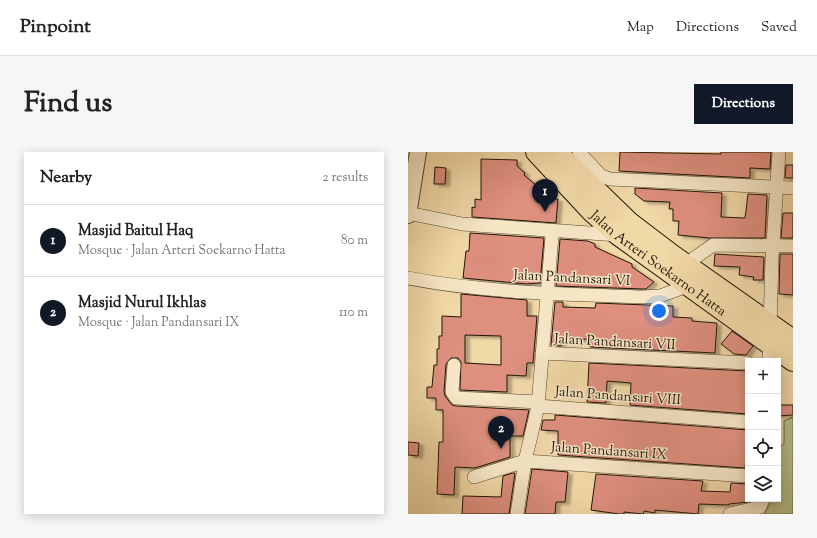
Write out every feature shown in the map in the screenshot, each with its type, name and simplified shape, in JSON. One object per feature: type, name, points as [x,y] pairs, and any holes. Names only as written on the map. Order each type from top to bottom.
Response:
[{"type":"main road","name":"Jalan Arteri Soekarno Hatta","points":[[536,152],[566,162],[629,222],[671,254],[793,340]]},
{"type":"main road","name":"Jalan Arteri Soekarno Hatta","points":[[566,162],[591,211],[618,235],[637,250],[690,285],[770,352],[793,361]]},
{"type":"street","points":[[418,152],[408,214],[462,224],[618,235]]},
{"type":"street","points":[[770,352],[773,245],[779,152]]},
{"type":"street","points":[[566,162],[610,179],[793,188]]},
{"type":"street","name":"Jalan Pandansari VII","points":[[549,231],[552,236],[549,293],[542,353],[745,363]]},
{"type":"street","points":[[686,264],[713,245],[793,246]]},
{"type":"street","name":"Jalan Pandansari VI","points":[[408,278],[451,284],[549,293],[643,297],[660,296],[690,285]]},
{"type":"street","name":"Jalan Pandansari VIII","points":[[542,353],[538,404],[745,422]]},
{"type":"street","points":[[454,364],[452,392],[456,398],[538,404]]},
{"type":"street","name":"Jalan Pandansari IX","points":[[538,404],[525,461],[745,476]]},
{"type":"street","points":[[474,477],[525,461],[517,514]]},
{"type":"street","points":[[730,514],[760,507],[762,502]]},
{"type":"green space","points":[[793,417],[793,514],[764,514],[771,502],[781,502],[781,446],[784,443],[784,421]]},
{"type":"building","points":[[620,152],[721,154],[721,152],[771,152],[770,169],[750,168],[750,178],[619,171]]},
{"type":"building","points":[[481,159],[517,160],[517,166],[525,173],[524,175],[552,199],[558,199],[556,223],[472,217],[472,207],[475,208],[475,199],[481,200]]},
{"type":"building","points":[[786,165],[793,165],[793,178],[785,178]]},
{"type":"building","points":[[435,167],[446,168],[445,184],[434,184]]},
{"type":"building","points":[[635,188],[722,193],[721,217],[745,218],[748,194],[767,195],[765,238],[709,238],[678,235],[679,221],[673,221],[673,209],[669,209],[670,202],[644,201],[635,194]]},
{"type":"building","points":[[783,213],[793,213],[793,238],[781,238]]},
{"type":"building","points":[[470,233],[544,238],[540,283],[526,284],[463,278],[466,251],[469,251]]},
{"type":"building","points":[[560,239],[588,241],[595,244],[595,247],[632,264],[632,267],[654,282],[646,289],[556,286]]},
{"type":"building","points":[[715,254],[764,257],[763,280],[753,280],[754,277],[739,275],[740,267],[714,266]]},
{"type":"building","points":[[780,254],[793,254],[793,295],[779,294]]},
{"type":"building","points":[[461,294],[527,300],[527,316],[537,316],[533,363],[527,363],[526,376],[507,375],[507,392],[460,390],[461,362],[458,358],[451,358],[446,364],[444,391],[445,396],[452,405],[456,406],[529,410],[523,436],[510,436],[510,457],[475,468],[455,467],[454,495],[437,494],[439,442],[443,442],[443,410],[436,410],[436,398],[427,398],[427,387],[432,387],[434,365],[437,365],[439,336],[442,336],[442,316],[461,317]],"holes":[[[465,335],[501,336],[501,365],[465,363]]]},
{"type":"building","points":[[555,302],[563,302],[563,307],[595,308],[596,303],[673,306],[673,317],[692,318],[692,321],[717,323],[715,353],[590,347],[590,339],[561,340],[561,346],[551,345]]},
{"type":"building","points":[[732,331],[753,346],[746,355],[734,354],[721,344]]},
{"type":"building","points":[[589,363],[745,371],[745,414],[630,405],[631,383],[607,381],[606,403],[587,402]]},
{"type":"building","points":[[781,405],[793,405],[793,415],[781,416]]},
{"type":"building","points":[[555,415],[745,430],[745,468],[558,455],[558,431],[541,430],[543,420],[555,420]]},
{"type":"building","points":[[408,442],[419,443],[418,456],[408,455]]},
{"type":"building","points":[[532,469],[568,472],[565,502],[556,502],[555,514],[525,514]]},
{"type":"building","points":[[515,473],[509,514],[462,514],[463,496],[501,497],[503,476]]},
{"type":"building","points":[[596,474],[703,481],[701,491],[730,492],[731,483],[745,484],[745,502],[748,502],[729,505],[699,504],[698,514],[655,510],[655,513],[644,511],[643,514],[624,512],[624,514],[619,514],[591,510]]},
{"type":"place","name":"Masjid Baitul Haq","points":[[545,212]]},
{"type":"place","name":"Masjid Nurul Ikhlas","points":[[501,449]]}]
